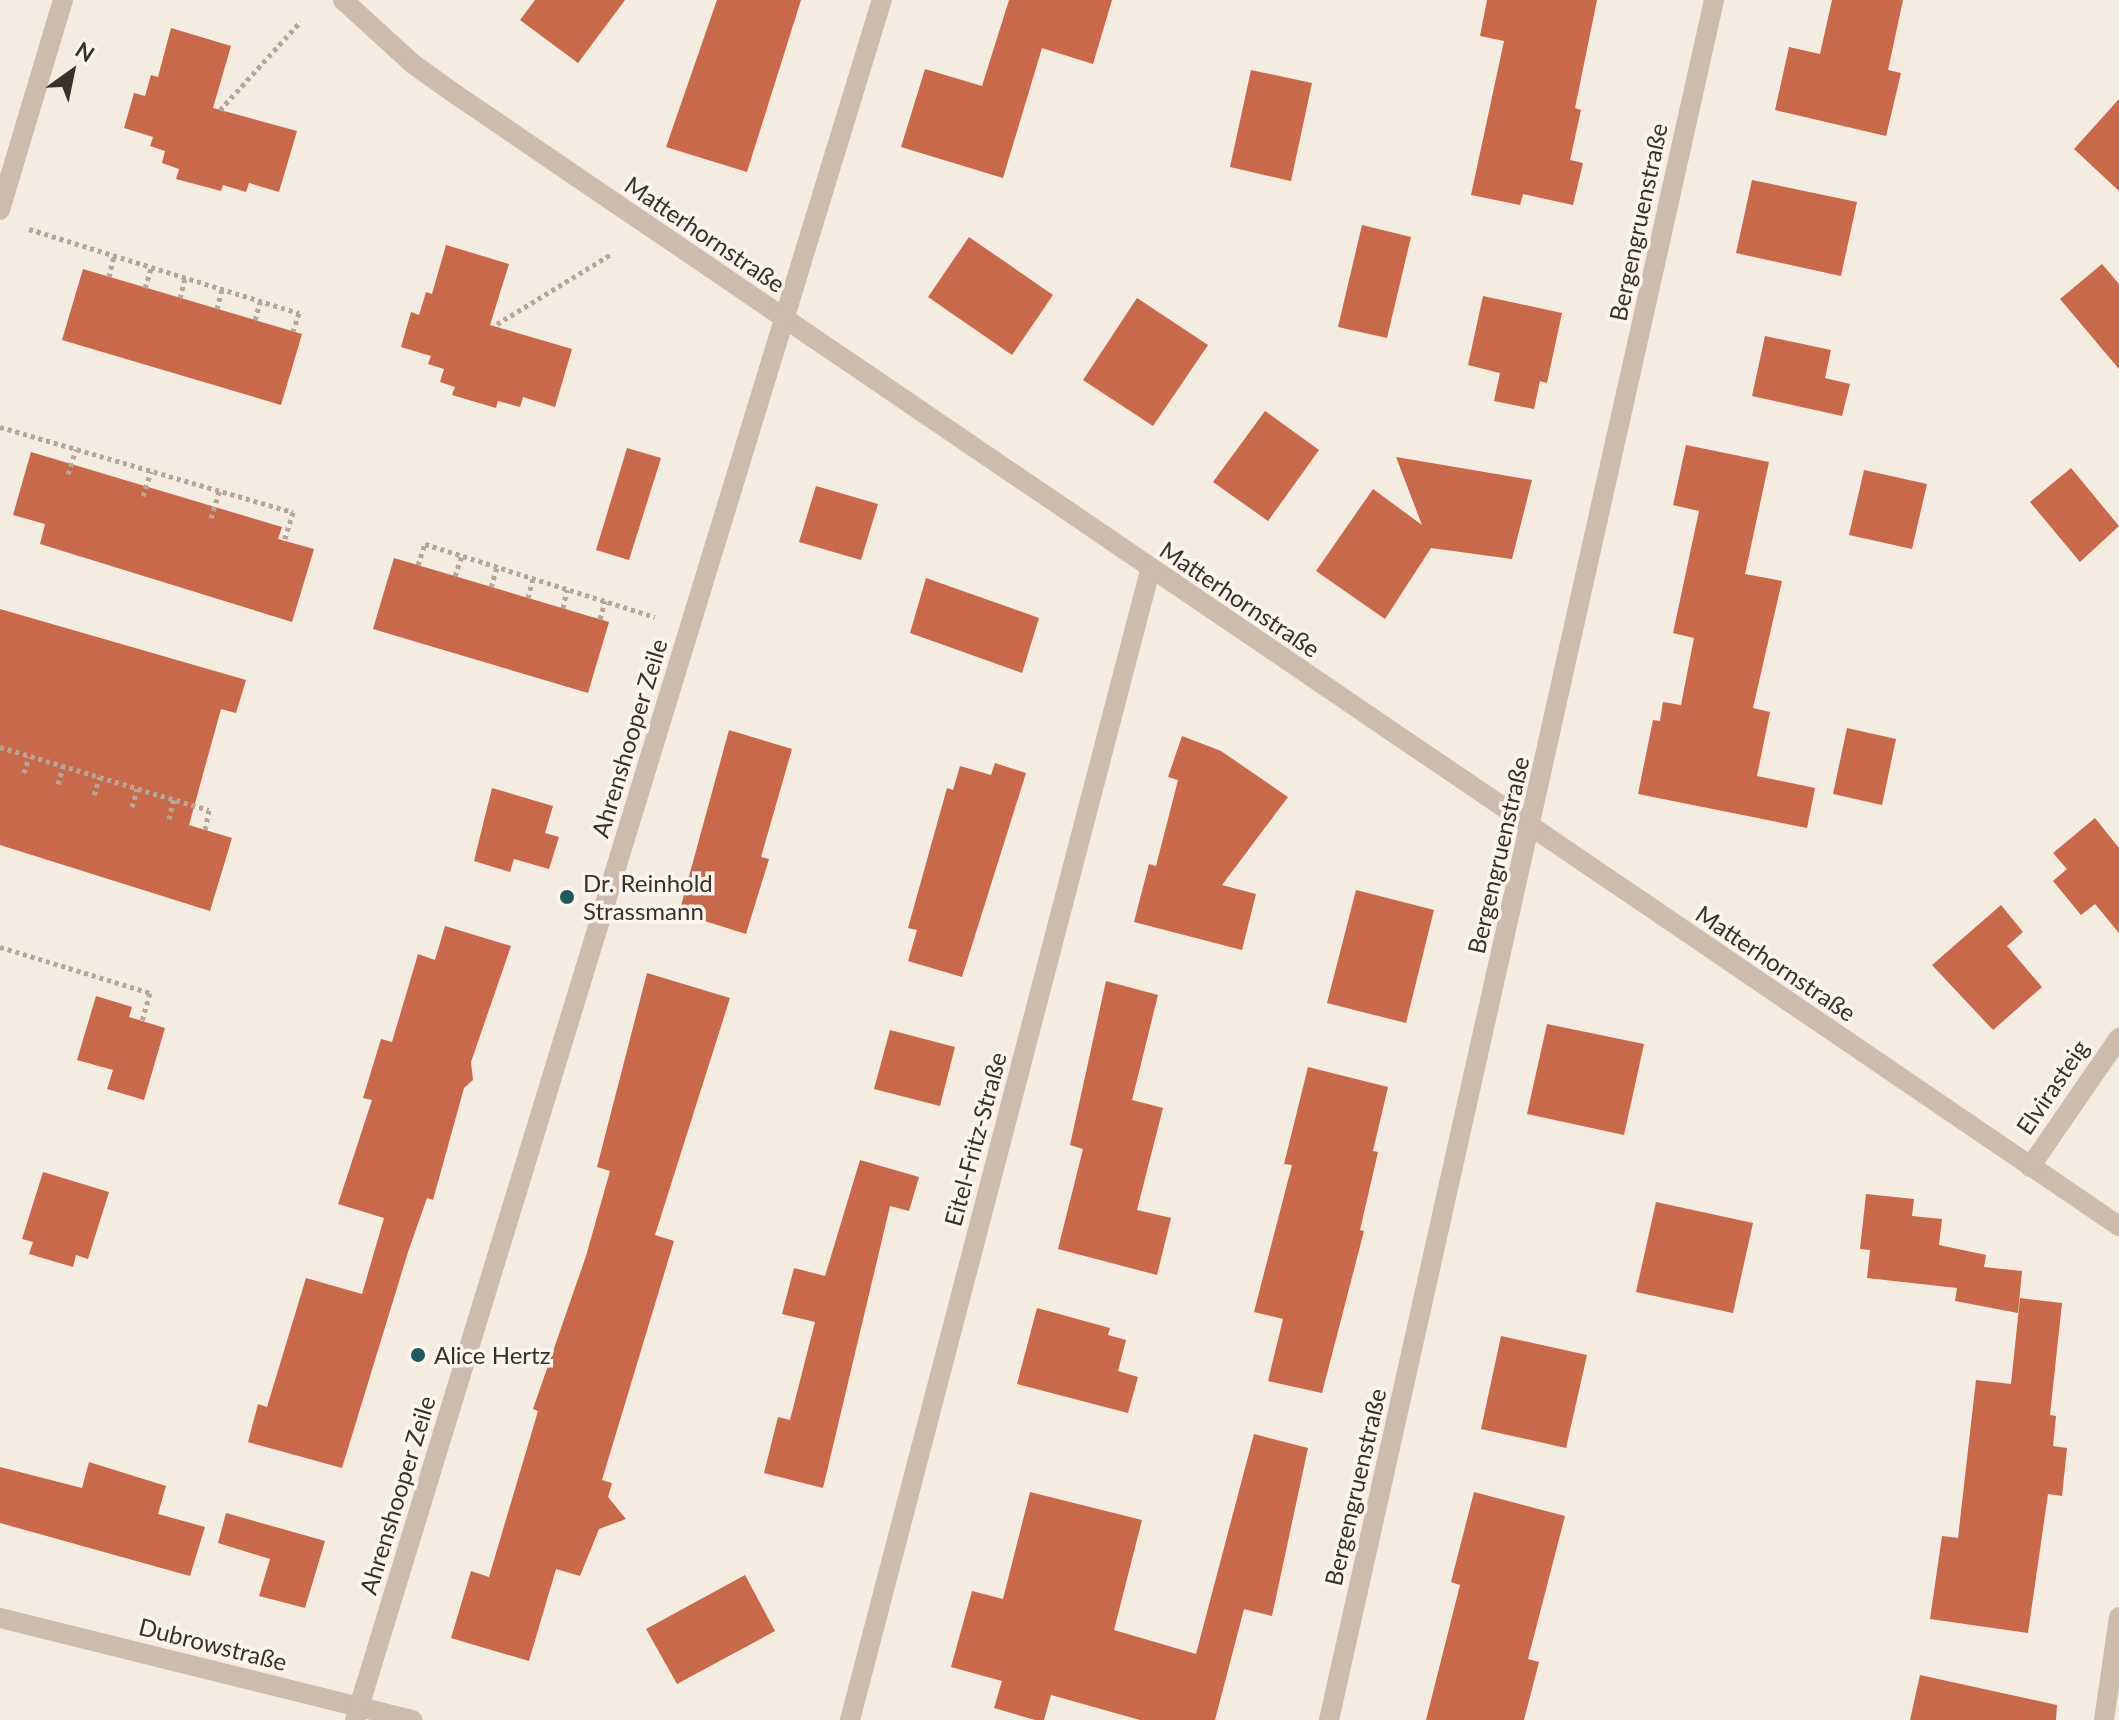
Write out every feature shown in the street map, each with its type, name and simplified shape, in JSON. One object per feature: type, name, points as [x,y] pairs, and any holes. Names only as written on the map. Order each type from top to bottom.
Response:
[{"type":"street","points":[[0,210],[63,0]]},
{"type":"street","name":"Matterhornstraße","points":[[343,0],[413,64],[1150,571],[2119,1226]]},
{"type":"street","name":"Ahrenshooper Zeile","points":[[357,1713],[882,0]]},
{"type":"street","name":"Bergengruenstraße","points":[[1329,1720],[1714,0]]},
{"type":"street","name":"Eitel-Fritz-Straße","points":[[850,1720],[1150,571]]},
{"type":"street","name":"Elvirasteig","points":[[2030,1167],[2119,1038]]},
{"type":"street","points":[[2104,1720],[2119,1617]]},
{"type":"street","name":"Dubrowstraße","points":[[0,1618],[357,1713],[413,1720]]},
{"type":"path","points":[[220,110],[301,21]]},
{"type":"path","points":[[29,229],[299,313],[293,331]]},
{"type":"path","points":[[497,324],[613,253]]},
{"type":"path","points":[[109,277],[114,256]]},
{"type":"path","points":[[145,288],[151,268]]},
{"type":"path","points":[[180,298],[185,278]]},
{"type":"path","points":[[217,309],[222,289]]},
{"type":"path","points":[[255,320],[260,301]]},
{"type":"path","points":[[0,427],[293,512],[284,541]]},
{"type":"path","points":[[68,474],[76,449]]},
{"type":"path","points":[[143,496],[151,471]]},
{"type":"path","points":[[211,518],[219,491]]},
{"type":"path","points":[[418,565],[425,544],[655,617]]},
{"type":"path","points":[[455,576],[462,556]]},
{"type":"path","points":[[491,587],[497,567]]},
{"type":"path","points":[[528,598],[533,578]]},
{"type":"path","points":[[563,608],[567,589]]},
{"type":"path","points":[[600,619],[605,601]]},
{"type":"path","points":[[0,747],[209,810],[205,830]]},
{"type":"path","points":[[24,773],[29,757]]},
{"type":"path","points":[[58,784],[63,766]]},
{"type":"path","points":[[94,795],[100,777]]},
{"type":"path","points":[[132,807],[137,789]]},
{"type":"path","points":[[169,819],[174,799]]},
{"type":"path","points":[[1,949],[150,993],[142,1021]]},
{"type":"building","points":[[535,0],[625,0],[578,63],[520,20]]},
{"type":"building","points":[[717,0],[801,0],[747,172],[666,147]]},
{"type":"building","points":[[1009,0],[1112,0],[1093,64],[1042,48],[1003,178],[901,147],[925,69],[982,86]]},
{"type":"building","points":[[1487,0],[1597,0],[1575,108],[1581,110],[1570,160],[1583,163],[1573,205],[1523,194],[1520,205],[1471,195],[1504,41],[1480,36]]},
{"type":"building","points":[[1832,0],[1903,0],[1888,70],[1901,73],[1886,136],[1775,110],[1789,47],[1820,54]]},
{"type":"building","points":[[171,28],[231,46],[213,108],[297,131],[279,192],[249,183],[246,192],[223,185],[221,191],[176,179],[179,169],[162,163],[165,151],[150,146],[153,137],[124,128],[134,93],[145,96],[151,75],[158,77]]},
{"type":"building","points":[[1251,70],[1312,83],[1291,181],[1230,167]]},
{"type":"building","points":[[2119,99],[2119,191],[2074,149]]},
{"type":"building","points":[[1752,180],[1857,202],[1841,276],[1736,253]]},
{"type":"building","points":[[1362,225],[1411,237],[1387,338],[1338,327]]},
{"type":"building","points":[[969,237],[1053,295],[1012,355],[928,297]]},
{"type":"building","points":[[446,245],[509,264],[490,325],[572,349],[555,407],[523,397],[520,407],[498,401],[496,408],[452,395],[455,387],[440,382],[444,369],[428,364],[431,356],[401,347],[411,312],[419,315],[426,292],[432,294]]},
{"type":"building","points":[[2102,264],[2119,284],[2119,369],[2060,299]]},
{"type":"building","points":[[83,269],[302,334],[281,405],[62,340]]},
{"type":"building","points":[[1483,296],[1562,313],[1547,383],[1540,381],[1534,409],[1494,401],[1500,373],[1468,365]]},
{"type":"building","points":[[1137,298],[1208,345],[1153,426],[1083,380]]},
{"type":"building","points":[[1765,336],[1831,350],[1825,378],[1850,384],[1842,416],[1752,396]]},
{"type":"building","points":[[1265,411],[1319,450],[1268,521],[1213,482]]},
{"type":"building","points":[[1686,445],[1769,462],[1745,574],[1782,581],[1753,708],[1770,712],[1757,776],[1815,788],[1807,828],[1638,794],[1653,720],[1660,721],[1663,702],[1681,705],[1694,638],[1673,633],[1699,511],[1673,505]]},
{"type":"building","points":[[627,448],[661,458],[629,560],[596,550]]},
{"type":"building","points":[[31,452],[282,527],[278,539],[314,549],[292,622],[40,544],[45,524],[13,515]]},
{"type":"building","points":[[1396,457],[1532,480],[1512,559],[1431,548],[1385,619],[1316,571],[1373,489],[1422,525]]},
{"type":"building","points":[[2071,468],[2119,526],[2080,562],[2030,502]]},
{"type":"building","points":[[1864,470],[1927,484],[1912,549],[1849,535]]},
{"type":"building","points":[[816,486],[878,504],[861,560],[799,542]]},
{"type":"building","points":[[394,558],[609,622],[588,693],[373,629]]},
{"type":"building","points":[[926,578],[1039,618],[1022,673],[910,633]]},
{"type":"building","points":[[0,609],[246,680],[236,713],[221,709],[189,825],[232,838],[210,911],[0,845]]},
{"type":"building","points":[[1847,728],[1896,739],[1882,805],[1833,794]]},
{"type":"building","points":[[729,730],[792,749],[761,857],[769,859],[746,934],[679,913]]},
{"type":"building","points":[[1182,736],[1221,751],[1288,797],[1222,885],[1256,894],[1242,950],[1134,922],[1149,864],[1156,866],[1178,780],[1168,777]]},
{"type":"building","points":[[995,763],[1026,773],[962,977],[908,961],[917,930],[908,928],[947,788],[953,790],[960,766],[991,775]]},
{"type":"building","points":[[492,788],[553,806],[545,833],[559,837],[549,869],[514,859],[510,872],[474,861]]},
{"type":"building","points":[[2095,818],[2119,848],[2119,933],[2095,904],[2081,915],[2053,881],[2067,869],[2053,853]]},
{"type":"building","points":[[1356,890],[1434,910],[1406,1023],[1327,1003]]},
{"type":"building","points":[[2001,905],[2023,932],[2007,946],[2042,987],[1993,1030],[1932,965]]},
{"type":"building","points":[[445,926],[511,946],[471,1062],[473,1080],[464,1088],[433,1200],[427,1198],[408,1252],[342,1468],[248,1442],[258,1404],[267,1407],[306,1278],[362,1294],[384,1218],[338,1204],[372,1100],[363,1098],[381,1039],[392,1042],[418,954],[435,960]]},
{"type":"building","points":[[647,973],[730,998],[655,1235],[674,1241],[602,1480],[612,1483],[608,1497],[626,1519],[599,1529],[580,1576],[556,1569],[529,1661],[451,1638],[471,1571],[489,1577],[538,1411],[533,1409],[586,1256],[610,1171],[597,1167]]},
{"type":"building","points":[[1106,981],[1158,995],[1132,1100],[1163,1108],[1137,1210],[1171,1218],[1157,1275],[1058,1249],[1083,1149],[1070,1145]]},
{"type":"building","points":[[96,996],[132,1007],[129,1017],[165,1028],[144,1100],[107,1089],[113,1070],[77,1060]]},
{"type":"building","points":[[1547,1024],[1644,1044],[1624,1135],[1527,1114]]},
{"type":"building","points":[[890,1030],[955,1047],[940,1106],[874,1089]]},
{"type":"building","points":[[1308,1067],[1388,1087],[1373,1151],[1378,1152],[1360,1230],[1364,1231],[1322,1393],[1268,1381],[1283,1319],[1254,1312],[1292,1165],[1284,1164]]},
{"type":"building","points":[[860,1160],[919,1177],[909,1211],[890,1206],[823,1488],[764,1473],[778,1417],[790,1420],[815,1322],[782,1314],[794,1268],[825,1276]]},
{"type":"building","points":[[43,1172],[109,1192],[88,1259],[76,1255],[73,1267],[29,1254],[33,1242],[22,1239]]},
{"type":"building","points":[[1866,1194],[1914,1199],[1912,1216],[1942,1219],[1939,1245],[1986,1255],[1984,1267],[2022,1271],[2018,1313],[1955,1301],[1957,1288],[1867,1278],[1870,1250],[1860,1249]]},
{"type":"building","points":[[1656,1202],[1753,1223],[1733,1313],[1636,1292]]},
{"type":"building","points":[[2020,1298],[2062,1303],[2050,1415],[2056,1416],[2053,1446],[2067,1448],[2062,1496],[2048,1494],[2028,1633],[1930,1619],[1942,1536],[1958,1538],[1976,1380],[2011,1384]]},
{"type":"building","points":[[1037,1308],[1110,1328],[1108,1335],[1126,1340],[1118,1371],[1138,1377],[1128,1413],[1017,1384]]},
{"type":"building","points":[[1501,1336],[1587,1355],[1566,1448],[1481,1429]]},
{"type":"building","points":[[1254,1434],[1308,1448],[1272,1616],[1244,1609],[1215,1720],[1140,1720],[1051,1695],[1044,1720],[1035,1720],[994,1708],[1002,1681],[951,1667],[972,1591],[1003,1599],[1030,1492],[1142,1520],[1114,1630],[1196,1654]]},
{"type":"building","points":[[89,1462],[166,1486],[158,1514],[205,1527],[190,1576],[0,1523],[0,1467],[82,1488]]},
{"type":"building","points":[[1474,1492],[1565,1516],[1528,1659],[1539,1662],[1524,1720],[1426,1720],[1460,1585],[1451,1582]]},
{"type":"building","points":[[226,1513],[325,1541],[305,1608],[259,1596],[270,1559],[218,1543]]},
{"type":"building","points":[[745,1575],[775,1631],[677,1684],[646,1629]]},
{"type":"building","points":[[1920,1675],[2057,1705],[2056,1720],[1910,1720]]},
{"type":"place","name":"Dr. Reinhold Strassmann","points":[[567,897]]},
{"type":"place","name":"Alice Hertz","points":[[418,1355]]}]
